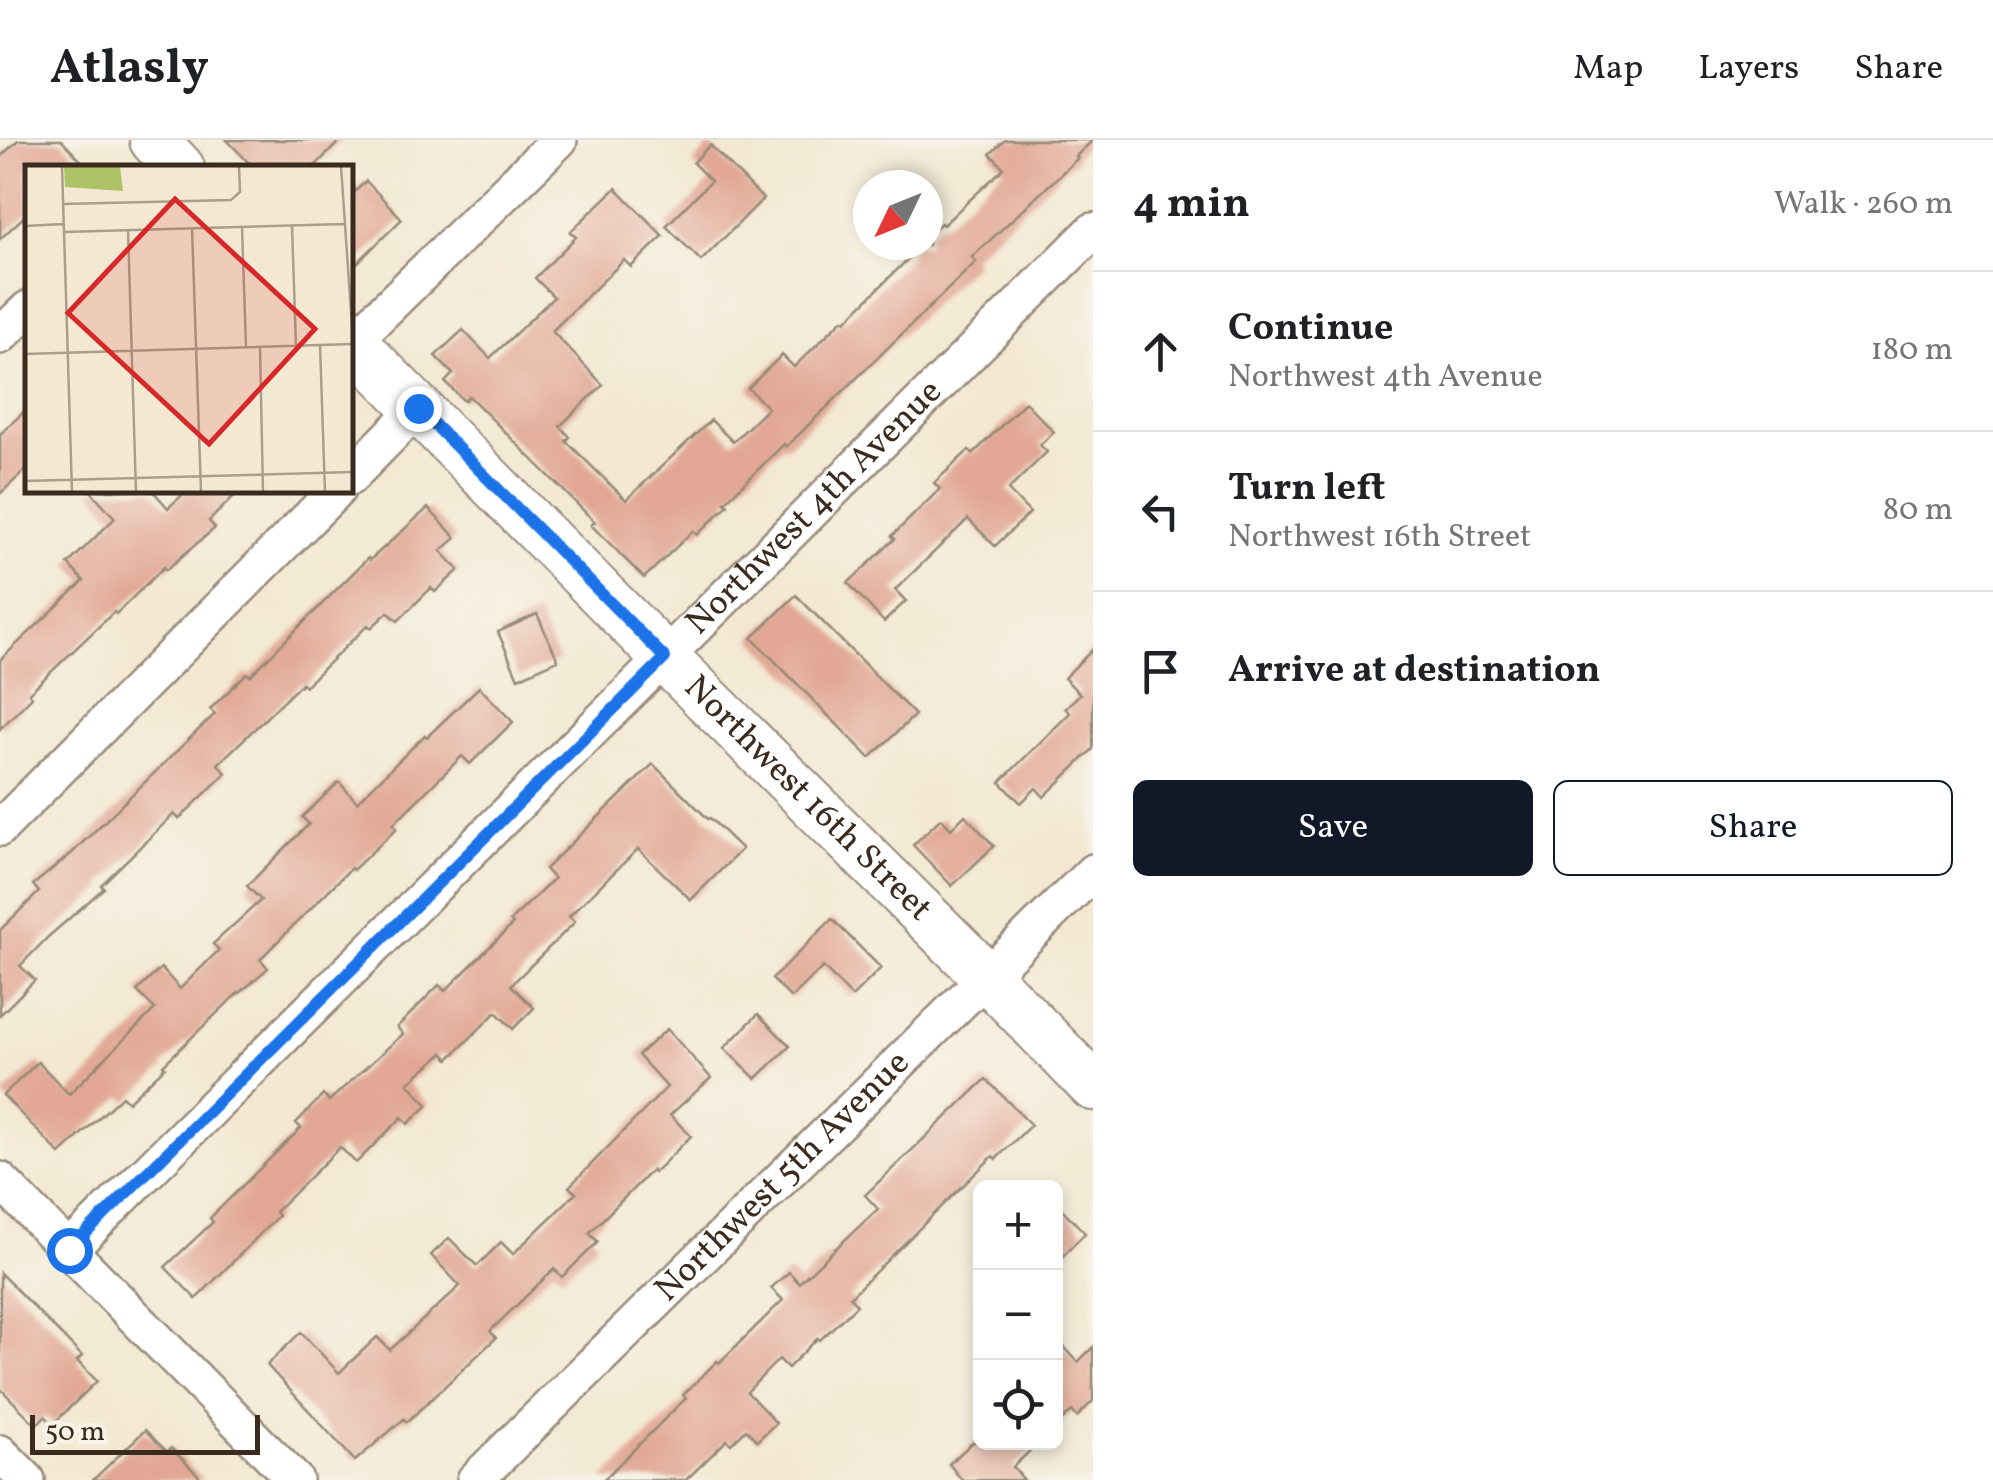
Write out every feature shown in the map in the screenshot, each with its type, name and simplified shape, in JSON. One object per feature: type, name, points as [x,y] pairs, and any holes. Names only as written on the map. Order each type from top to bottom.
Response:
[{"type":"street","points":[[352,340],[560,140]]},
{"type":"street","name":"Northwest 4th Avenue","points":[[69,1250],[1093,230]]},
{"type":"street","points":[[0,336],[25,312]]},
{"type":"street","name":"Northwest 16th Street","points":[[352,342],[1093,1086]]},
{"type":"street","points":[[352,474],[418,408]]},
{"type":"street","points":[[0,828],[334,492]]},
{"type":"street","name":"Northwest 5th Avenue","points":[[475,1480],[1093,872]]},
{"type":"street","points":[[0,1180],[295,1480]]},
{"type":"street","points":[[0,1453],[27,1480]]},
{"type":"building","points":[[18,140],[61,140],[85,165],[25,165],[25,216],[0,239],[0,157]]},
{"type":"building","points":[[227,140],[341,140],[316,165],[251,165]]},
{"type":"building","points":[[1005,140],[1093,140],[972,257],[976,262],[725,502],[728,505],[697,535],[693,531],[644,578],[591,525],[595,522],[469,396],[464,401],[445,382],[453,374],[435,356],[463,330],[490,358],[554,297],[535,278],[576,237],[570,232],[616,188],[663,236],[631,267],[624,260],[552,331],[603,385],[560,426],[570,437],[566,441],[626,500],[711,420],[733,442],[768,408],[748,388],[782,355],[794,367],[907,260],[943,260],[943,225],[1004,168],[990,154]]},
{"type":"building","points":[[710,145],[763,199],[701,261],[666,226],[711,181],[693,163]]},
{"type":"building","points":[[366,181],[402,219],[352,268],[352,194]]},
{"type":"building","points":[[1025,402],[1054,432],[1040,445],[1047,452],[1008,490],[1030,513],[995,546],[968,519],[895,590],[906,601],[884,622],[848,583],[940,489],[934,483],[969,450],[973,454]]},
{"type":"building","points":[[25,411],[25,471],[0,494],[0,434]]},
{"type":"building","points":[[92,492],[154,492],[168,508],[186,492],[238,492],[209,521],[215,528],[114,612],[29,693],[32,697],[0,729],[0,660],[84,581],[68,564],[115,518]]},
{"type":"building","points":[[428,508],[456,538],[441,551],[459,570],[435,592],[431,588],[398,621],[388,612],[371,628],[368,625],[218,764],[226,773],[179,819],[174,814],[101,885],[104,888],[20,966],[35,980],[0,1015],[0,930],[39,892],[33,885],[72,853],[215,714],[210,709],[247,673],[250,676],[368,558]]},
{"type":"building","points":[[796,595],[915,715],[870,758],[752,638]]},
{"type":"building","points":[[537,614],[558,660],[518,678],[498,632]]},
{"type":"building","points":[[1093,649],[1093,749],[1044,797],[1036,788],[1021,803],[1000,782],[1070,713],[1065,708],[1080,694],[1064,678]]},
{"type":"building","points":[[479,687],[513,722],[470,764],[462,756],[393,824],[397,828],[260,959],[268,968],[128,1102],[122,1096],[60,1154],[3,1095],[38,1062],[69,1094],[155,1009],[137,991],[161,968],[180,989],[219,950],[213,944],[261,900],[247,886],[309,824],[302,817],[339,782],[357,802]]},
{"type":"building","points":[[653,764],[742,849],[691,900],[638,849],[569,916],[575,922],[511,985],[534,1008],[513,1029],[496,1012],[449,1059],[443,1053],[408,1083],[428,1105],[408,1124],[402,1117],[356,1163],[340,1147],[196,1299],[165,1267],[301,1128],[296,1123],[323,1095],[329,1101],[403,1034],[397,1027],[439,985],[445,991],[513,924],[510,921],[554,879],[545,869]]},
{"type":"building","points":[[965,815],[994,846],[952,886],[913,845],[941,818],[951,829]]},
{"type":"building","points":[[832,919],[881,968],[852,997],[823,967],[791,998],[772,979]]},
{"type":"building","points":[[758,1014],[790,1046],[756,1079],[724,1048]]},
{"type":"building","points":[[667,1029],[711,1078],[670,1115],[691,1136],[589,1233],[598,1242],[562,1277],[554,1269],[490,1331],[496,1338],[407,1422],[404,1419],[355,1461],[267,1365],[301,1332],[339,1373],[377,1337],[390,1350],[460,1286],[431,1255],[449,1238],[477,1266],[501,1242],[513,1254],[576,1193],[569,1187],[667,1087],[638,1055]]},
{"type":"building","points":[[986,1079],[1031,1125],[996,1159],[993,1156],[850,1297],[857,1305],[820,1340],[788,1368],[779,1359],[747,1392],[776,1423],[757,1441],[746,1429],[731,1444],[727,1440],[686,1480],[603,1480],[686,1398],[683,1395],[717,1361],[783,1300],[771,1288],[789,1272],[799,1283],[878,1209],[865,1195]]},
{"type":"building","points":[[1063,1210],[1085,1233],[1063,1256]]},
{"type":"building","points":[[0,1273],[82,1356],[77,1361],[97,1381],[53,1424],[45,1416],[36,1425],[0,1388]]},
{"type":"building","points":[[1063,1346],[1078,1362],[1093,1347],[1093,1401],[1077,1417],[1072,1411],[1063,1419]]},
{"type":"building","points":[[145,1430],[167,1452],[171,1448],[203,1480],[93,1480]]},
{"type":"building","points":[[973,1442],[973,1450],[1031,1450],[1013,1467],[1024,1480],[962,1480],[949,1464]]},
{"type":"route","points":[[69,1250],[665,658],[418,408]]}]
